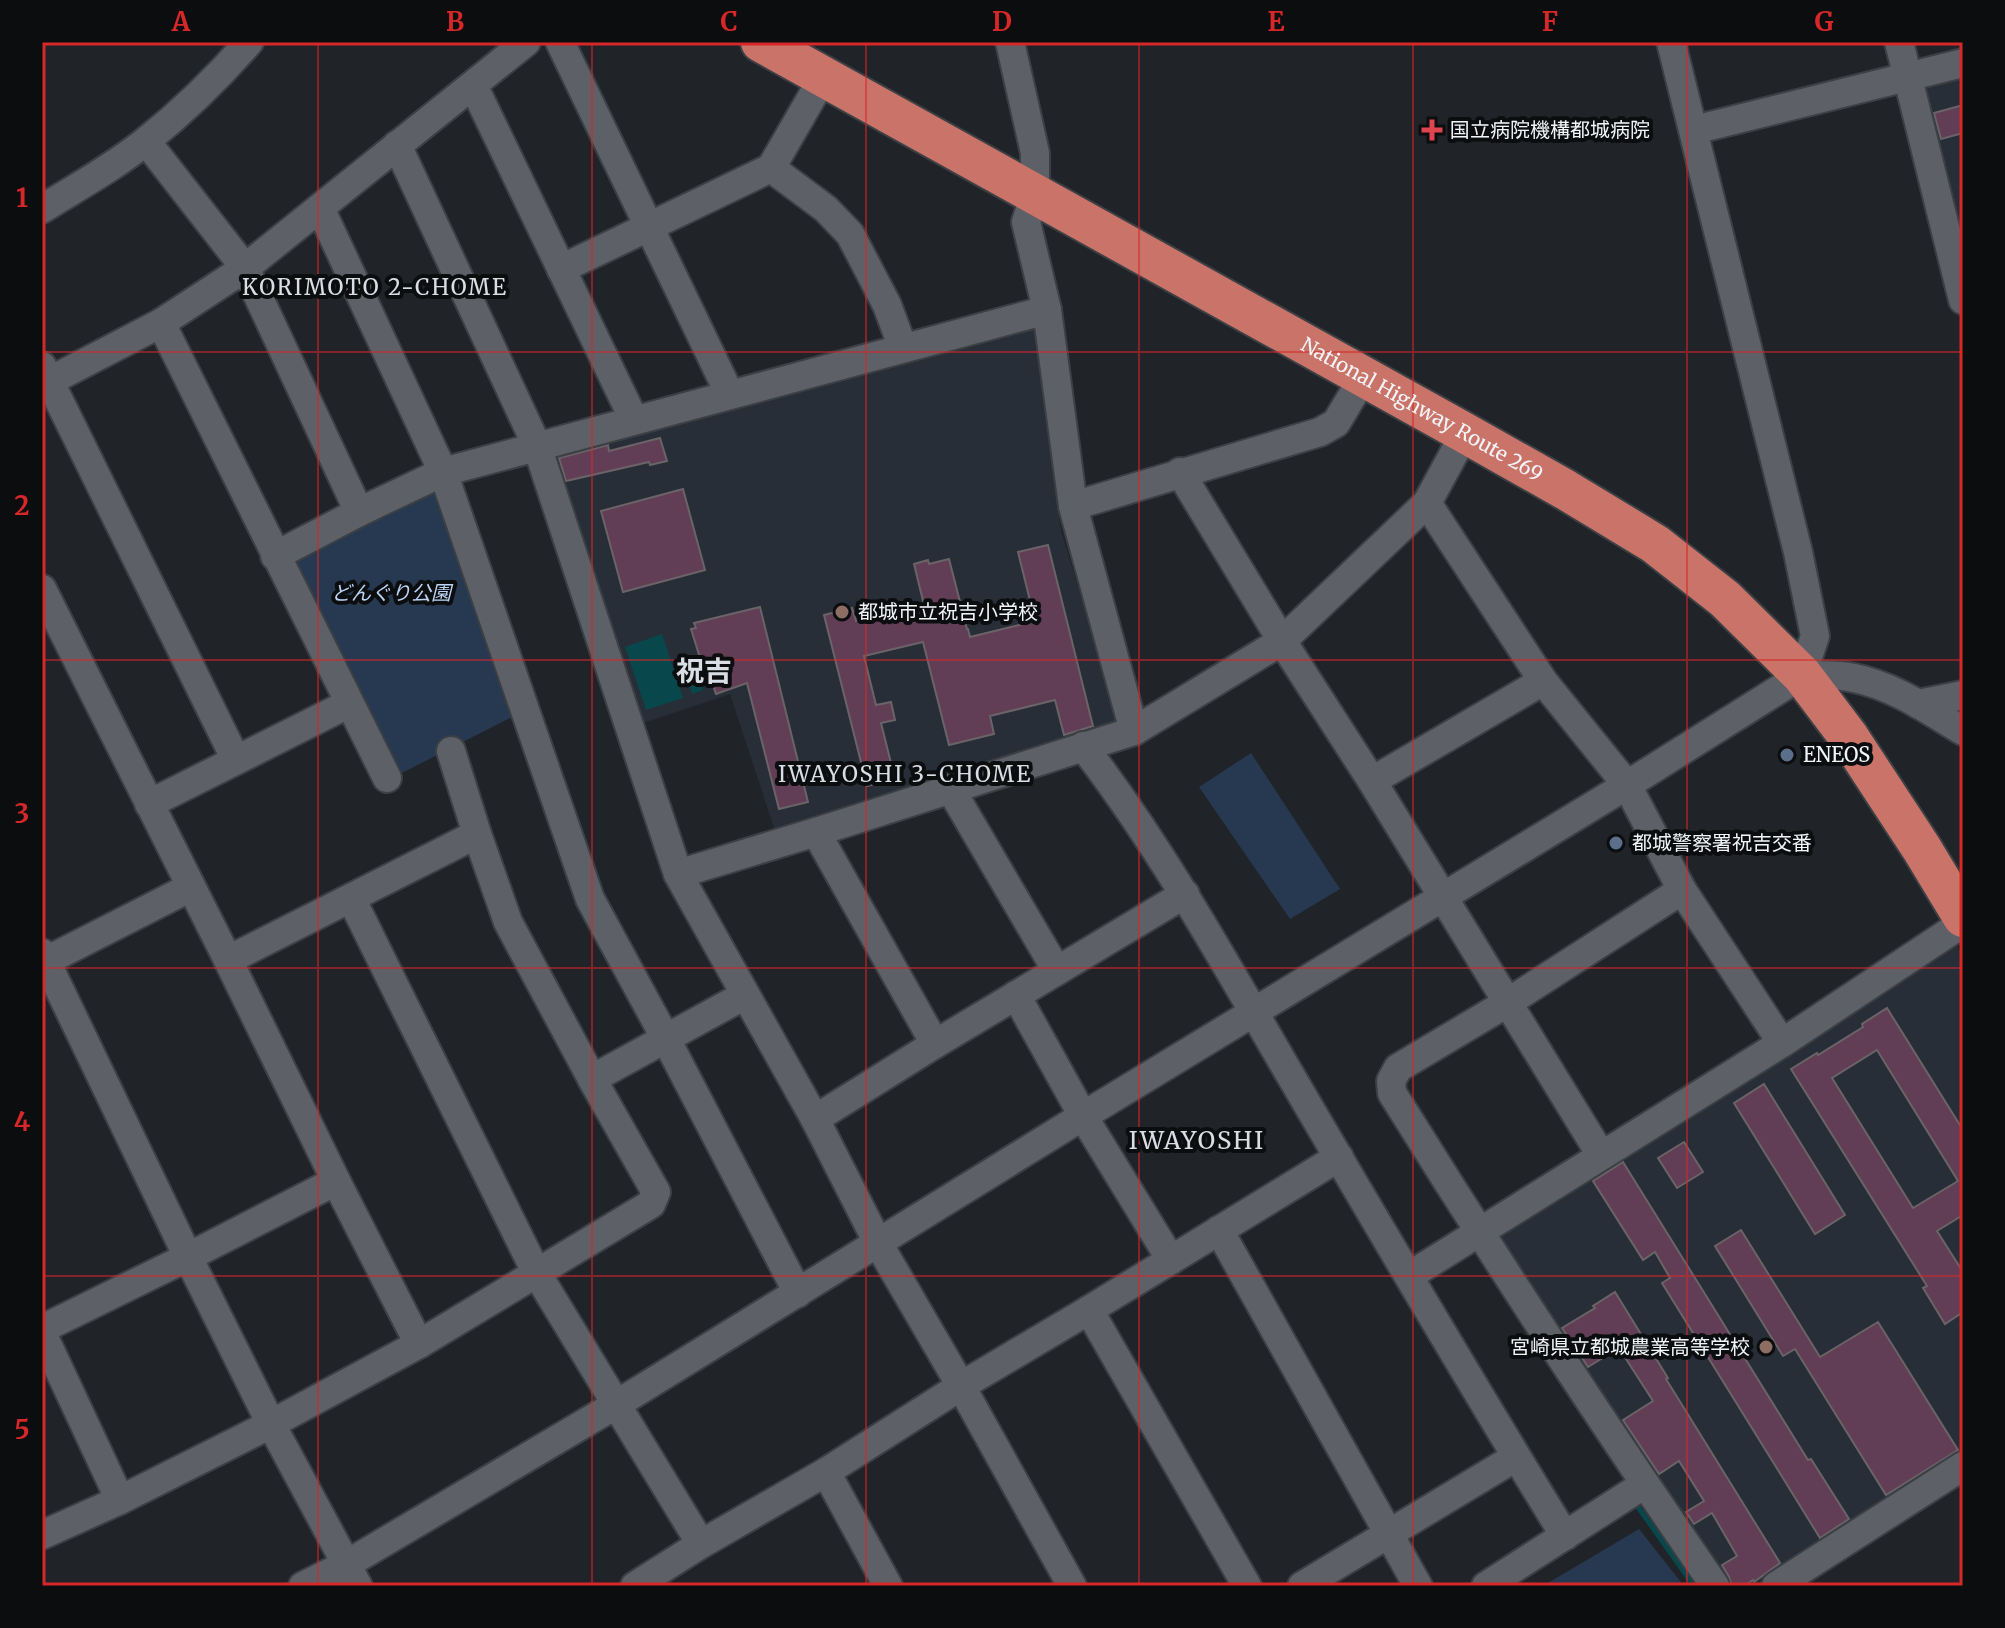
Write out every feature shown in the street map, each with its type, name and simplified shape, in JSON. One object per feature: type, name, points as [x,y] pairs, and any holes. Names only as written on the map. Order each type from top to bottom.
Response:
[{"type":"highway","name":"National Highway Route 269","points":[[761,42],[1465,433],[1655,544],[1725,599],[1802,675],[1848,736],[1922,849],[1963,920]]},
{"type":"street","points":[[42,209],[146,141],[249,42]]},
{"type":"street","points":[[236,760],[45,377],[161,323],[245,268],[526,42]]},
{"type":"street","points":[[560,42],[730,395]]},
{"type":"street","points":[[1010,42],[1035,153],[1035,195],[1026,222],[1047,310],[1073,506],[1134,731]]},
{"type":"street","points":[[1671,42],[1795,537],[1815,636],[1802,675]]},
{"type":"street","points":[[1899,42],[1963,300]]},
{"type":"street","points":[[1694,130],[1963,63]]},
{"type":"street","points":[[561,269],[771,168],[824,76]]},
{"type":"street","points":[[473,85],[634,420]]},
{"type":"street","points":[[146,141],[245,268],[359,512]]},
{"type":"street","points":[[397,145],[537,446],[678,874],[815,1119],[878,1243],[1072,1586]]},
{"type":"street","points":[[771,168],[826,209],[850,234],[887,305],[903,348]]},
{"type":"street","points":[[320,208],[443,472],[590,899],[798,1293]]},
{"type":"street","points":[[275,556],[443,472],[1047,310]]},
{"type":"street","points":[[161,323],[387,778]]},
{"type":"street","points":[[1073,506],[1320,432],[1336,423],[1363,378]]},
{"type":"street","points":[[678,874],[1134,731],[1282,641],[1427,503],[1465,433]]},
{"type":"street","points":[[1180,472],[1601,1155]]},
{"type":"street","points":[[1427,503],[1543,681],[1627,785],[1682,890],[1782,1043]]},
{"type":"street","points":[[42,589],[419,1344]]},
{"type":"street","points":[[303,1586],[352,1575],[617,1404],[1802,675],[1850,677],[1878,684],[1963,731]]},
{"type":"street","points":[[1372,781],[1543,681]]},
{"type":"street","points":[[1918,704],[1963,695]]},
{"type":"street","points":[[149,804],[348,704]]},
{"type":"street","points":[[1083,746],[1111,782],[1185,894],[1565,1536]]},
{"type":"street","points":[[42,1535],[120,1500],[271,1424],[419,1344],[651,1204],[656,1192],[508,922],[451,751]]},
{"type":"street","points":[[950,788],[1057,971]]},
{"type":"street","points":[[816,832],[935,1044]]},
{"type":"street","points":[[228,960],[477,834]]},
{"type":"street","points":[[191,887],[43,959],[271,1424],[352,1575]]},
{"type":"street","points":[[1682,890],[1507,1003],[1398,1068],[1391,1081],[1392,1093],[1479,1233],[1715,1586]]},
{"type":"street","points":[[815,1119],[1185,894]]},
{"type":"street","points":[[351,898],[536,1272],[701,1544]]},
{"type":"street","points":[[1409,1276],[1782,1043],[1963,920]]},
{"type":"street","points":[[592,1079],[745,995]]},
{"type":"street","points":[[1016,995],[1083,1116],[1171,1260]]},
{"type":"street","points":[[635,1586],[1339,1157]]},
{"type":"street","points":[[120,1500],[42,1331],[336,1181]]},
{"type":"street","points":[[1219,1230],[1418,1586]]},
{"type":"street","points":[[1089,1310],[1247,1586]]},
{"type":"street","points":[[1302,1586],[1516,1457]]},
{"type":"street","points":[[1776,1586],[1963,1466]]},
{"type":"street","points":[[826,1472],[888,1586]]},
{"type":"street","points":[[1486,1586],[1645,1484]]},
{"type":"shaded area","points":[[1963,75],[1963,259],[1918,87]]},
{"type":"shaded area","name":"都城市立祝吉小学校","points":[[1035,327],[1061,530],[1118,720],[1108,730],[780,835],[774,828],[730,694],[643,723],[635,722],[547,457]]},
{"type":"shaded area","points":[[662,634],[683,698],[646,710],[625,647]]},
{"type":"shaded area","points":[[692,656],[703,690],[692,694],[681,659]]},
{"type":"shaded area","name":"宮崎県立都城農業高等学校","points":[[1954,941],[1963,955],[1963,1454],[1758,1586],[1725,1586],[1499,1240],[1500,1230]]},
{"type":"green space","name":"どんぐり公園","points":[[437,488],[516,715],[396,776],[288,563]]},
{"type":"green space","points":[[1251,753],[1340,889],[1290,919],[1199,787]]},
{"type":"green space","points":[[1639,1529],[1684,1586],[1543,1586]]},
{"type":"building","points":[[1963,105],[1963,133],[1941,139],[1934,113]]},
{"type":"building","points":[[660,438],[667,461],[650,465],[649,462],[566,481],[559,458],[608,445],[609,451]]},
{"type":"building","points":[[683,489],[705,570],[623,592],[601,511]]},
{"type":"building","points":[[1048,545],[1093,726],[1064,735],[1055,700],[990,716],[994,734],[949,745],[923,642],[864,656],[876,705],[891,702],[895,720],[881,723],[895,779],[867,786],[824,615],[852,608],[856,621],[924,605],[914,564],[949,559],[970,637],[1035,621],[1018,552]]},
{"type":"building","points":[[760,607],[808,802],[779,809],[747,683],[716,694],[710,676],[706,677],[691,629],[696,628],[694,623]]},
{"type":"building","points":[[1887,1008],[1963,1130],[1963,1215],[1937,1231],[1963,1272],[1963,1312],[1945,1324],[1923,1288],[1927,1286],[1791,1069],[1863,1027],[1862,1024]],"holes":[[[1877,1050],[1958,1181],[1913,1208],[1832,1078]]]},
{"type":"building","points":[[1764,1084],[1845,1215],[1815,1234],[1734,1103]]},
{"type":"building","points":[[1684,1142],[1703,1172],[1677,1188],[1658,1158]]},
{"type":"building","points":[[1623,1162],[1808,1460],[1811,1459],[1849,1519],[1820,1538],[1662,1283],[1670,1278],[1655,1252],[1643,1260],[1593,1181]]},
{"type":"building","points":[[1741,1230],[1820,1357],[1878,1322],[1958,1450],[1886,1495],[1795,1349],[1783,1356],[1715,1246]]},
{"type":"building","points":[[1615,1292],[1780,1563],[1754,1582],[1732,1586],[1722,1565],[1737,1556],[1712,1513],[1694,1524],[1686,1512],[1704,1501],[1679,1461],[1659,1474],[1623,1420],[1653,1401],[1619,1348],[1588,1367],[1562,1328]]},
{"type":"waterway","points":[[1638,1507],[1694,1586]]},
{"type":"place","name":"国立病院機構都城病院","points":[[1432,130]]},
{"type":"place","name":"都城市立祝吉小学校","points":[[842,612]]},
{"type":"place","name":"ENEOS","points":[[1787,755]]},
{"type":"place","name":"都城警察署祝吉交番","points":[[1616,843]]},
{"type":"place","name":"宮崎県立都城農業高等学校","points":[[1766,1347]]},
{"type":"district","name":"KORIMOTO 2-CHOME","points":[[375,287]]},
{"type":"district","name":"祝吉","points":[[704,671]]},
{"type":"district","name":"IWAYOSHI 3-CHOME","points":[[905,774]]},
{"type":"district","name":"IWAYOSHI","points":[[1197,1141]]}]
